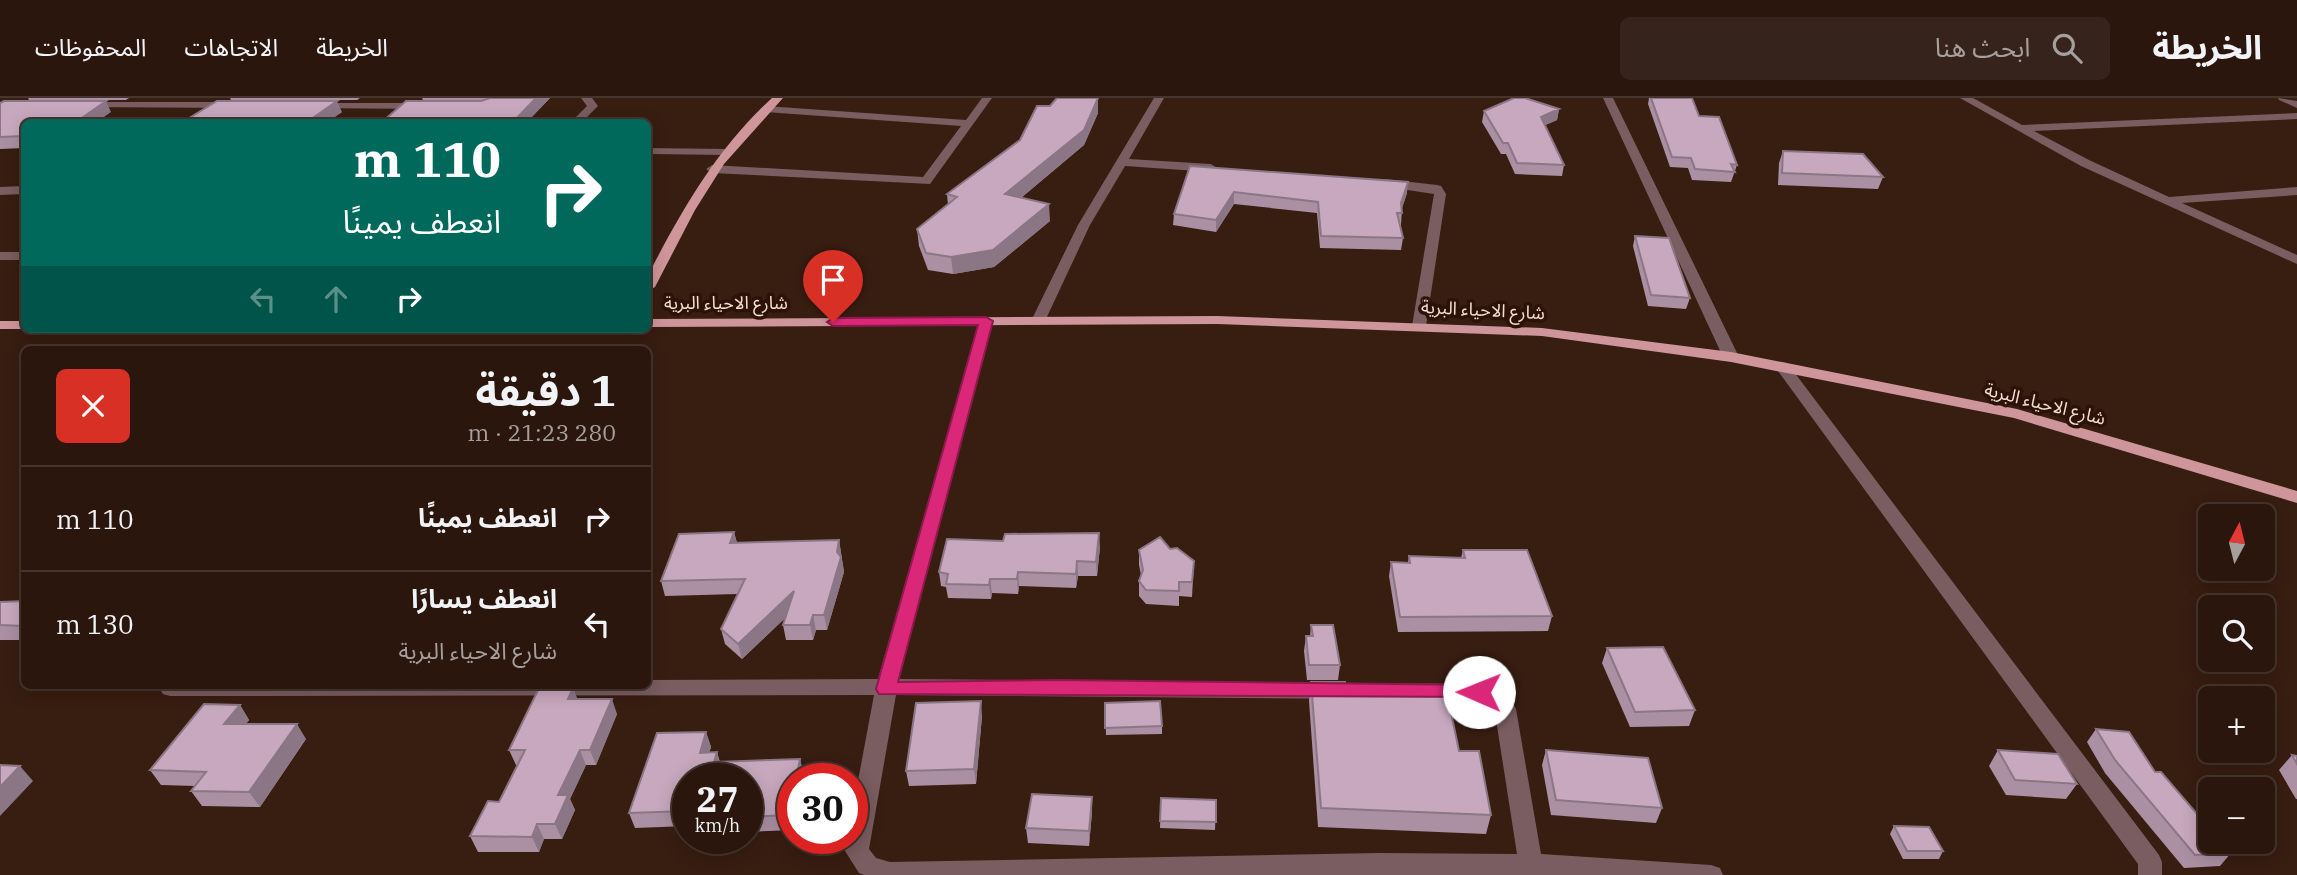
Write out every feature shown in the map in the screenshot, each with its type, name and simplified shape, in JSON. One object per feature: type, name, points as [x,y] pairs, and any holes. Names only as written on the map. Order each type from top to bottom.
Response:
[{"type":"main road","points":[[651,281],[712,169],[778,98]]},
{"type":"main road","name":"شارع الاحياء البرية","points":[[651,323],[1217,320],[1542,332],[1731,357],[2017,414],[2297,497]]},
{"type":"main road","points":[[0,325],[21,325]]},
{"type":"street","points":[[579,119],[593,106],[586,98]]},
{"type":"street","points":[[712,169],[926,180],[987,98]]},
{"type":"street","points":[[1038,321],[1084,225],[1159,98]]},
{"type":"street","points":[[1608,98],[1731,357]]},
{"type":"street","points":[[1965,98],[2085,163],[2297,260]]},
{"type":"street","points":[[2283,98],[2297,105]]},
{"type":"street","points":[[67,106],[153,102],[246,105]]},
{"type":"street","points":[[301,105],[431,106]]},
{"type":"street","points":[[765,109],[968,124]]},
{"type":"street","points":[[2020,128],[2297,116]]},
{"type":"street","points":[[651,151],[726,152]]},
{"type":"street","points":[[1123,162],[1219,169]]},
{"type":"street","points":[[1377,182],[1429,186],[1437,189],[1440,194],[1419,326]]},
{"type":"street","points":[[0,191],[21,190]]},
{"type":"street","points":[[2167,201],[2297,191]]},
{"type":"street","points":[[0,256],[21,256]]},
{"type":"street","points":[[986,321],[886,689],[857,851],[868,866],[890,872],[1378,863],[1531,864],[1712,875]]},
{"type":"street","points":[[1783,367],[2150,862],[2150,875]]},
{"type":"street","points":[[651,689],[1058,687],[1479,692],[1505,709],[1531,864]]},
{"type":"building","points":[[490,98],[536,98],[516,119],[385,119],[406,101],[481,101]]},
{"type":"building","points":[[1057,98],[1098,98],[1084,130],[1005,194],[1049,204],[993,250],[951,257],[926,253],[917,229],[957,197],[947,194],[1020,140],[1037,106],[1050,106]]},
{"type":"building","points":[[1514,98],[1525,98],[1559,109],[1541,117],[1564,165],[1517,163],[1508,143],[1503,143],[1484,111]]},
{"type":"building","points":[[1651,98],[1692,98],[1699,116],[1719,117],[1737,165],[1731,164],[1735,172],[1695,169],[1691,158],[1672,157]]},
{"type":"building","points":[[106,101],[80,119],[21,119],[21,136],[0,137],[0,103]]},
{"type":"building","points":[[217,101],[337,101],[311,119],[188,119]]},
{"type":"building","points":[[1783,151],[1863,154],[1883,177],[1782,173]]},
{"type":"building","points":[[1190,166],[1408,182],[1401,203],[1402,213],[1397,213],[1403,238],[1321,236],[1318,202],[1234,192],[1216,220],[1174,214]]},
{"type":"building","points":[[1635,236],[1669,238],[1690,298],[1651,295]]},
{"type":"building","points":[[734,532],[730,543],[839,540],[837,552],[841,557],[824,615],[813,615],[810,625],[783,625],[794,591],[738,644],[721,629],[745,579],[661,581],[679,534]]},
{"type":"building","points":[[1099,533],[1096,562],[1077,561],[1076,574],[1018,572],[1017,579],[990,579],[989,585],[946,584],[948,574],[939,572],[947,539],[1003,541],[1005,534]]},
{"type":"building","points":[[1160,537],[1170,549],[1177,548],[1194,561],[1192,582],[1179,582],[1179,591],[1146,590],[1139,581],[1143,570],[1139,550]]},
{"type":"building","points":[[1463,550],[1527,550],[1552,616],[1400,617],[1391,562],[1410,563],[1409,556],[1465,558]]},
{"type":"building","points":[[21,601],[21,626],[0,625],[0,602]]},
{"type":"building","points":[[1311,625],[1333,625],[1340,665],[1309,665],[1306,636],[1313,636]]},
{"type":"building","points":[[1663,647],[1695,710],[1635,712],[1607,648]]},
{"type":"building","points":[[1311,682],[1345,682],[1346,690],[1447,693],[1459,751],[1479,751],[1491,815],[1321,808]]},
{"type":"building","points":[[539,689],[573,689],[568,699],[612,699],[590,750],[580,750],[558,795],[568,795],[555,824],[537,824],[532,837],[470,836],[488,801],[499,802],[525,750],[509,750]]},
{"type":"building","points":[[981,701],[974,769],[906,771],[916,703]]},
{"type":"building","points":[[1160,701],[1162,726],[1105,728],[1105,703]]},
{"type":"building","points":[[204,704],[240,705],[224,724],[297,724],[249,792],[191,791],[206,772],[150,770]]},
{"type":"building","points":[[2096,729],[2129,732],[2155,772],[2161,772],[2198,815],[2198,854],[2213,854],[2195,855],[2115,760]]},
{"type":"building","points":[[706,732],[700,753],[717,752],[714,762],[800,759],[799,763],[777,763],[777,816],[763,816],[763,763],[672,763],[672,812],[629,813],[657,733]]},
{"type":"building","points":[[1546,750],[1648,758],[1662,808],[1556,800]]},
{"type":"building","points":[[1998,750],[2058,754],[2077,784],[2015,780]]},
{"type":"building","points":[[0,765],[20,766],[0,787]]},
{"type":"building","points":[[1032,794],[1092,797],[1089,831],[1026,828]]},
{"type":"building","points":[[1161,798],[1216,800],[1216,822],[1160,821]]},
{"type":"building","points":[[1894,826],[1929,827],[1943,851],[1907,851]]},
{"type":"route","points":[[833,322],[986,321],[886,689],[1058,687],[1479,692]]}]
